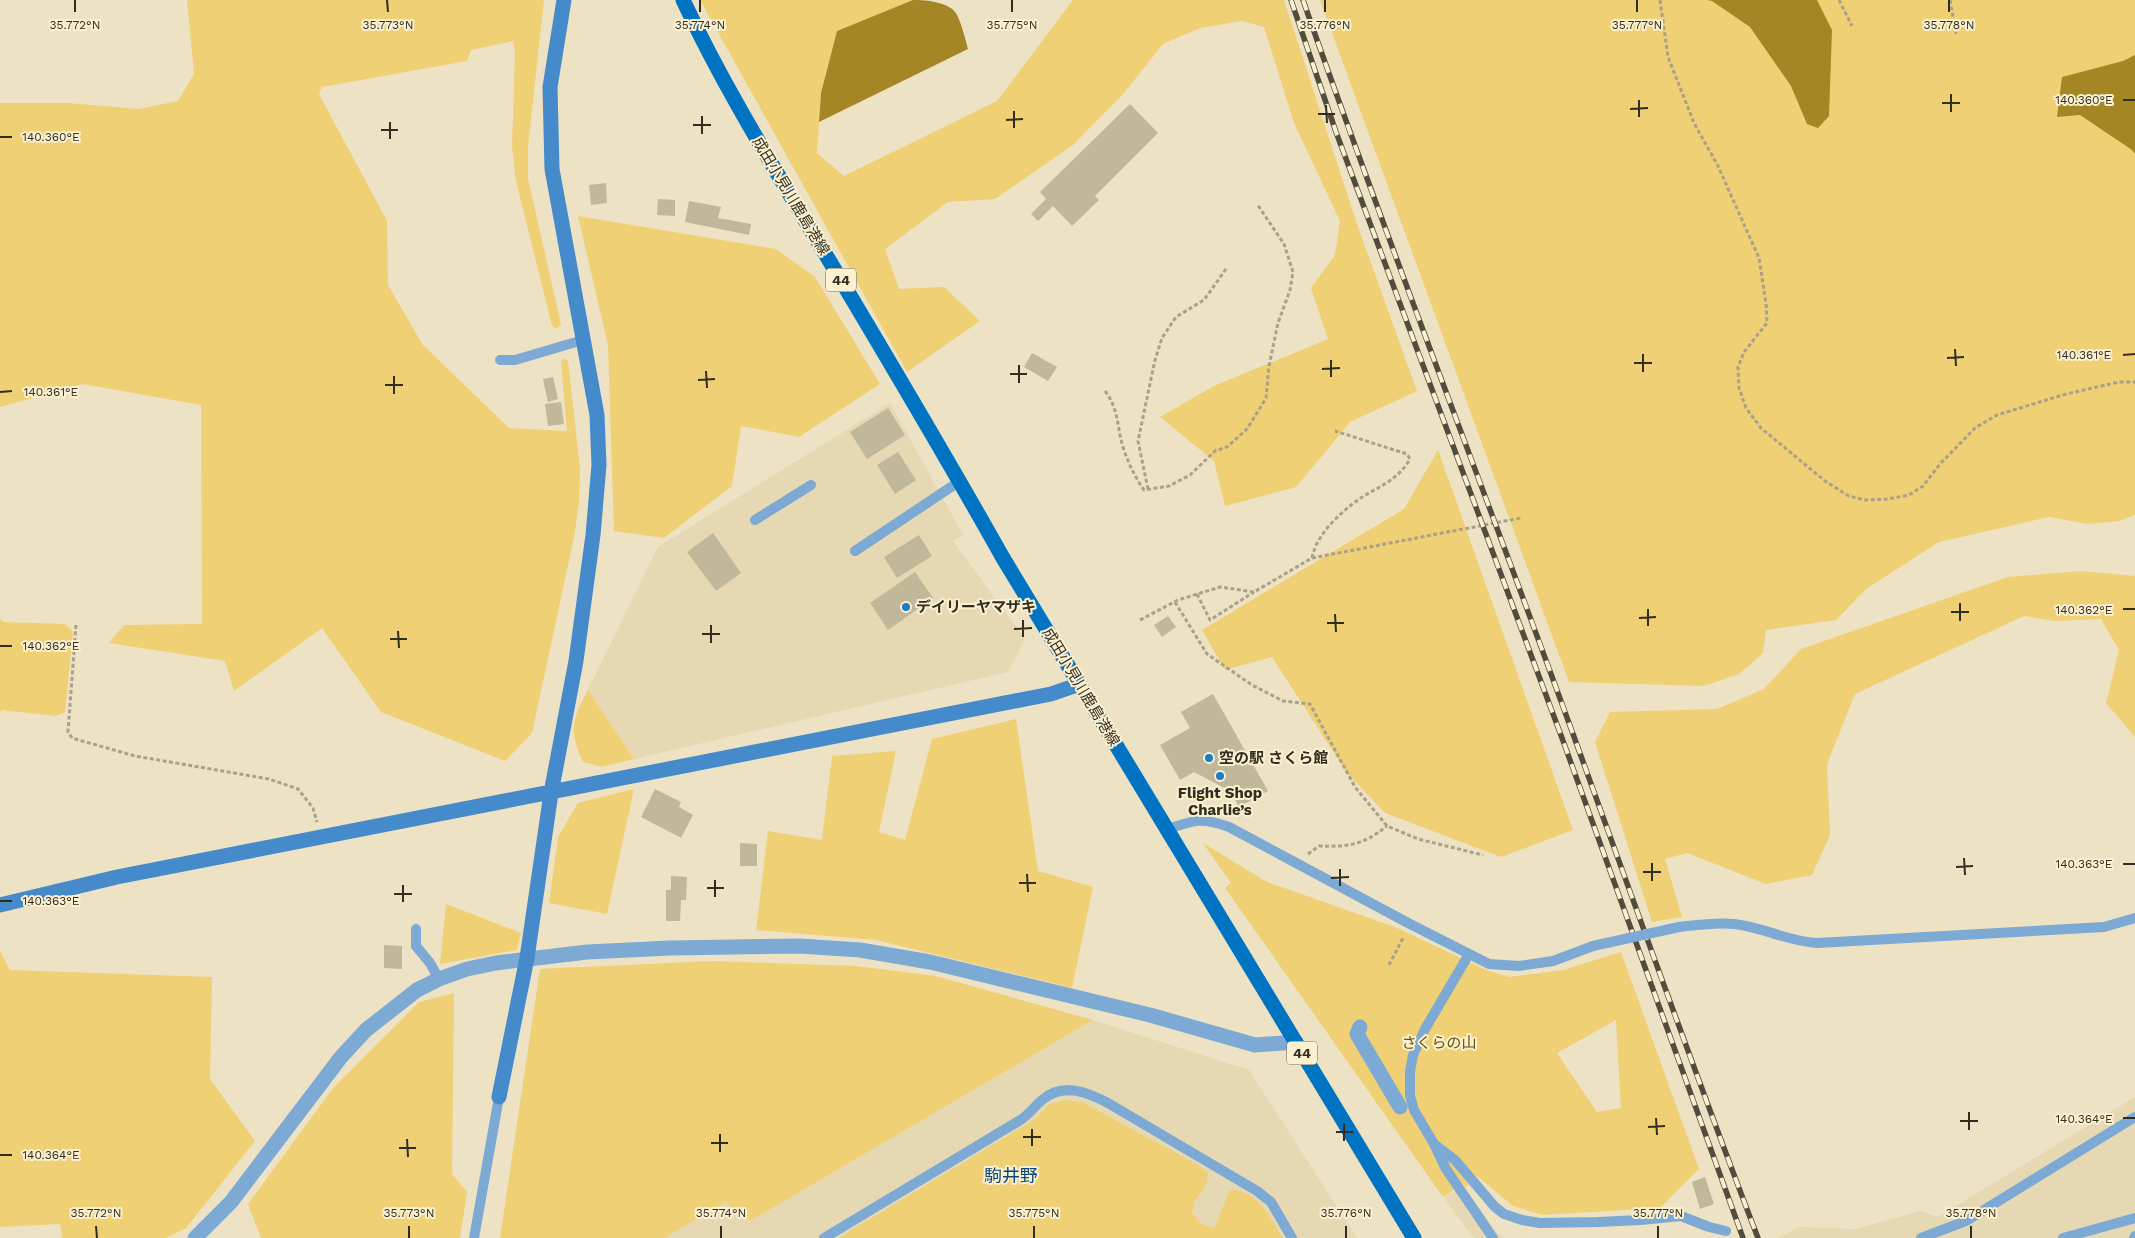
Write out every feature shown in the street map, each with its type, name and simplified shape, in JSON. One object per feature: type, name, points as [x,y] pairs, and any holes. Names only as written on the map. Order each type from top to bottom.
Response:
[{"type":"main road","name":"成田小見川鹿島港線","points":[[683,0],[747,122],[960,481],[1003,558],[1414,1238]]},
{"type":"street","points":[[499,1097],[527,958],[551,793],[576,661],[593,535],[599,465],[597,415],[552,169],[550,143],[550,87],[564,0]]},
{"type":"street","points":[[0,905],[117,877],[1051,694],[1080,684]]},
{"type":"street","points":[[195,1238],[231,1202],[341,1057],[366,1030],[417,990],[439,979],[466,969],[527,958],[587,952],[670,948],[800,946],[860,950],[930,962],[1150,1015],[1255,1045],[1296,1042]]},
{"type":"street","points":[[1360,1028],[1357,1034],[1362,1046],[1400,1107]]},
{"type":"lane","points":[[500,360],[515,360],[583,340]]},
{"type":"lane","points":[[855,551],[960,481]]},
{"type":"lane","points":[[755,520],[811,485]]},
{"type":"lane","points":[[1168,830],[1192,821],[1210,820],[1229,827],[1489,964],[1518,966],[1553,961],[1593,946],[1679,927],[1714,923],[1755,928],[1787,939],[1817,943],[2104,927],[2135,918]]},
{"type":"lane","points":[[416,929],[416,946],[430,963],[439,979]]},
{"type":"lane","points":[[1469,954],[1425,1029],[1413,1055],[1410,1072],[1410,1096],[1414,1110],[1454,1182],[1493,1238]]},
{"type":"lane","points":[[824,1238],[1022,1119],[1050,1095],[1075,1090],[1087,1092],[1108,1103],[1257,1191],[1271,1202],[1292,1238]]},
{"type":"lane","points":[[474,1238],[499,1097]]},
{"type":"lane","points":[[1921,1238],[1950,1229],[1966,1221],[2135,1117]]},
{"type":"lane","points":[[1434,1144],[1455,1160],[1495,1207],[1504,1214],[1522,1220],[1540,1223],[1598,1222],[1681,1216],[1709,1227],[1726,1231]]},
{"type":"lane","points":[[2063,1238],[2135,1218]]},
{"type":"path","points":[[1660,0],[1668,57],[1694,123],[1718,166],[1760,258],[1767,323],[1744,352],[1738,368],[1739,388],[1746,408],[1761,428],[1825,481],[1849,496],[1865,500],[1888,500],[1909,495],[1923,486],[1940,464],[1976,428],[1997,415],[2066,394],[2119,382],[2135,382]]},
{"type":"path","points":[[1839,0],[1852,26]]},
{"type":"path","points":[[1950,0],[1956,34]]},
{"type":"path","points":[[1105,392],[1112,400],[1120,424],[1122,446],[1132,473],[1144,490],[1169,486],[1190,475],[1215,451],[1227,447],[1247,429],[1266,398],[1269,366],[1278,323],[1290,290],[1293,272],[1284,244],[1256,204]]},
{"type":"path","points":[[1148,490],[1138,440],[1155,360],[1162,338],[1176,317],[1204,300],[1226,270]]},
{"type":"path","points":[[1312,558],[1314,547],[1321,536],[1350,505],[1392,481],[1410,459],[1407,454],[1334,431]]},
{"type":"path","points":[[1197,594],[1210,620],[1312,558],[1521,518]]},
{"type":"path","points":[[1140,620],[1175,602],[1220,587],[1254,592]]},
{"type":"path","points":[[1175,602],[1207,654],[1252,685],[1283,701],[1310,704],[1354,787],[1387,826],[1418,839],[1483,854]]},
{"type":"path","points":[[76,624],[68,732],[72,738],[135,756],[269,779],[298,789],[312,808],[318,838]]},
{"type":"path","points":[[1308,854],[1319,846],[1343,847],[1371,839],[1387,826]]},
{"type":"path","points":[[1390,965],[1403,938]]},
{"type":"shaded area","points":[[913,0],[938,3],[954,11],[968,49],[819,122],[821,93],[837,31]]},
{"type":"shaded area","points":[[1707,0],[1817,0],[1832,30],[1829,116],[1818,128],[1807,124],[1791,86],[1750,27],[1712,1]]},
{"type":"shaded area","points":[[2135,55],[2135,154],[2132,150],[2080,115],[2057,117],[2062,77],[2123,61]]},
{"type":"shaded area","points":[[890,403],[963,535],[953,541],[1025,639],[1008,672],[634,759],[588,690],[658,547]]},
{"type":"shaded area","points":[[1093,1020],[1249,1070],[1357,1238],[664,1238],[725,1201],[750,1221]]},
{"type":"shaded area","points":[[2135,1097],[2135,1238],[1777,1238],[1799,1227],[1855,1229],[1921,1211],[1938,1217]]},
{"type":"shaded area","points":[[1464,1186],[1498,1234],[1505,1238],[1474,1238],[1444,1198]]},
{"type":"green space","points":[[187,0],[544,0],[528,146],[528,179],[561,324],[557,329],[552,326],[516,181],[512,147],[515,53],[513,41],[471,50],[467,61],[322,87],[319,94],[387,221],[388,285],[423,345],[509,428],[567,431],[561,362],[564,358],[568,361],[580,468],[579,503],[574,537],[532,733],[505,761],[381,712],[322,628],[234,691],[225,661],[109,643],[124,625],[202,624],[201,405],[83,384],[0,407],[0,103],[67,103],[139,109],[178,101],[194,74]]},
{"type":"green space","points":[[700,0],[913,0],[837,31],[821,93],[817,153],[844,176],[997,101],[1073,0],[1284,0],[1357,224],[1417,391],[1350,422],[1296,487],[1225,506],[1214,461],[1160,417],[1214,386],[1328,339],[1311,288],[1335,255],[1340,221],[1294,123],[1264,27],[1242,21],[1200,28],[1163,44],[1124,93],[1073,145],[995,199],[948,202],[885,249],[899,289],[944,287],[980,321],[907,372]]},
{"type":"green space","points":[[1320,0],[2135,0],[2135,515],[2119,521],[2088,524],[2049,517],[1939,542],[1866,589],[1836,620],[1766,630],[1763,653],[1739,674],[1704,686],[1569,682]]},
{"type":"green space","points":[[578,216],[776,249],[815,277],[880,384],[799,437],[741,426],[732,486],[664,538],[614,531],[608,345]]},
{"type":"green space","points":[[1438,450],[1573,830],[1501,857],[1385,813],[1347,773],[1272,657],[1225,670],[1202,630],[1404,509]]},
{"type":"green space","points":[[2081,571],[2135,576],[2135,737],[2106,703],[2119,650],[2101,619],[2055,621],[2024,616],[1855,694],[1827,764],[1830,835],[1812,875],[1766,884],[1687,853],[1665,859],[1682,917],[1652,922],[1595,742],[1610,712],[1717,709],[1764,689],[1801,649],[2008,577]]},
{"type":"green space","points":[[0,618],[3,622],[65,624],[73,632],[65,712],[56,716],[1,710],[0,715]]},
{"type":"green space","points":[[588,690],[634,759],[602,767],[583,762],[575,741],[574,725],[578,710]]},
{"type":"green space","points":[[1016,719],[1038,871],[1093,887],[1072,988],[876,940],[756,930],[768,831],[822,840],[832,756],[896,751],[879,832],[905,840],[932,739]]},
{"type":"green space","points":[[634,789],[607,914],[549,903],[558,837],[578,803]]},
{"type":"green space","name":"さくらの山","points":[[1203,843],[1267,882],[1395,927],[1486,970],[1509,977],[1563,970],[1621,952],[1699,1169],[1660,1208],[1542,1215],[1513,1206],[1477,1176],[1466,1187],[1464,1184],[1443,1197],[1225,888],[1231,883]],"holes":[[[1616,1020],[1621,1108],[1597,1112],[1557,1053]]]},
{"type":"green space","points":[[446,904],[521,933],[517,950],[440,964]]},
{"type":"green space","points":[[0,951],[10,970],[212,977],[210,1079],[255,1141],[186,1228],[166,1238],[62,1238],[60,1224],[0,1227]]},
{"type":"green space","points":[[712,961],[856,966],[936,976],[1093,1020],[750,1221],[725,1202],[664,1238],[500,1238],[540,969]]},
{"type":"green space","points":[[454,993],[452,1174],[467,1192],[460,1238],[261,1238],[248,1204],[334,1087],[419,1002]]},
{"type":"green space","points":[[1066,1100],[1084,1103],[1198,1165],[1208,1173],[1206,1186],[1195,1200],[1192,1213],[1203,1225],[1214,1228],[1230,1190],[1239,1191],[1248,1194],[1262,1206],[1282,1238],[839,1238],[1037,1118],[1049,1104]]},
{"type":"building","points":[[1130,104],[1158,133],[1095,196],[1099,200],[1072,226],[1053,206],[1038,221],[1031,214],[1046,199],[1040,192]]},
{"type":"building","points":[[606,183],[607,203],[591,205],[589,185]]},
{"type":"building","points":[[658,199],[675,200],[675,216],[657,215]]},
{"type":"building","points":[[689,201],[721,207],[718,218],[751,224],[749,235],[685,222]]},
{"type":"building","points":[[1032,353],[1057,367],[1048,381],[1024,367]]},
{"type":"building","points":[[553,377],[558,399],[548,402],[543,379]]},
{"type":"building","points":[[561,402],[564,424],[548,426],[545,404]]},
{"type":"building","points":[[888,408],[905,435],[867,459],[850,432]]},
{"type":"building","points":[[898,452],[916,480],[895,494],[877,465]]},
{"type":"building","points":[[713,533],[741,573],[716,591],[687,552]]},
{"type":"building","points":[[919,535],[932,556],[897,578],[884,557]]},
{"type":"building","points":[[915,572],[933,598],[888,630],[870,603]]},
{"type":"building","points":[[1168,616],[1176,627],[1162,637],[1154,625]]},
{"type":"building","name":"空の駅 さくら館","points":[[1213,694],[1268,791],[1239,807],[1230,791],[1194,772],[1180,780],[1160,745],[1190,728],[1181,712]]},
{"type":"building","points":[[655,789],[681,802],[679,807],[693,815],[681,838],[641,817]]},
{"type":"building","points":[[740,843],[757,844],[757,866],[740,866]]},
{"type":"building","points":[[671,876],[687,877],[686,900],[681,900],[680,921],[666,921],[666,890],[671,890]]},
{"type":"building","points":[[384,945],[402,946],[402,969],[384,968]]},
{"type":"building","points":[[1705,1177],[1714,1204],[1700,1209],[1692,1182]]},
{"type":"railway","points":[[1291,0],[1336,132],[1562,738],[1743,1238]]},
{"type":"railway","points":[[1303,0],[1369,184],[1758,1238]]},
{"type":"place","name":"デイリーヤマザキ","points":[[906,607]]},
{"type":"place","name":"空の駅 さくら館","points":[[1209,758]]},
{"type":"place","name":"Flight Shop Charlie’s","points":[[1220,776]]},
{"type":"district","name":"駒井野","points":[[1011,1176]]}]
